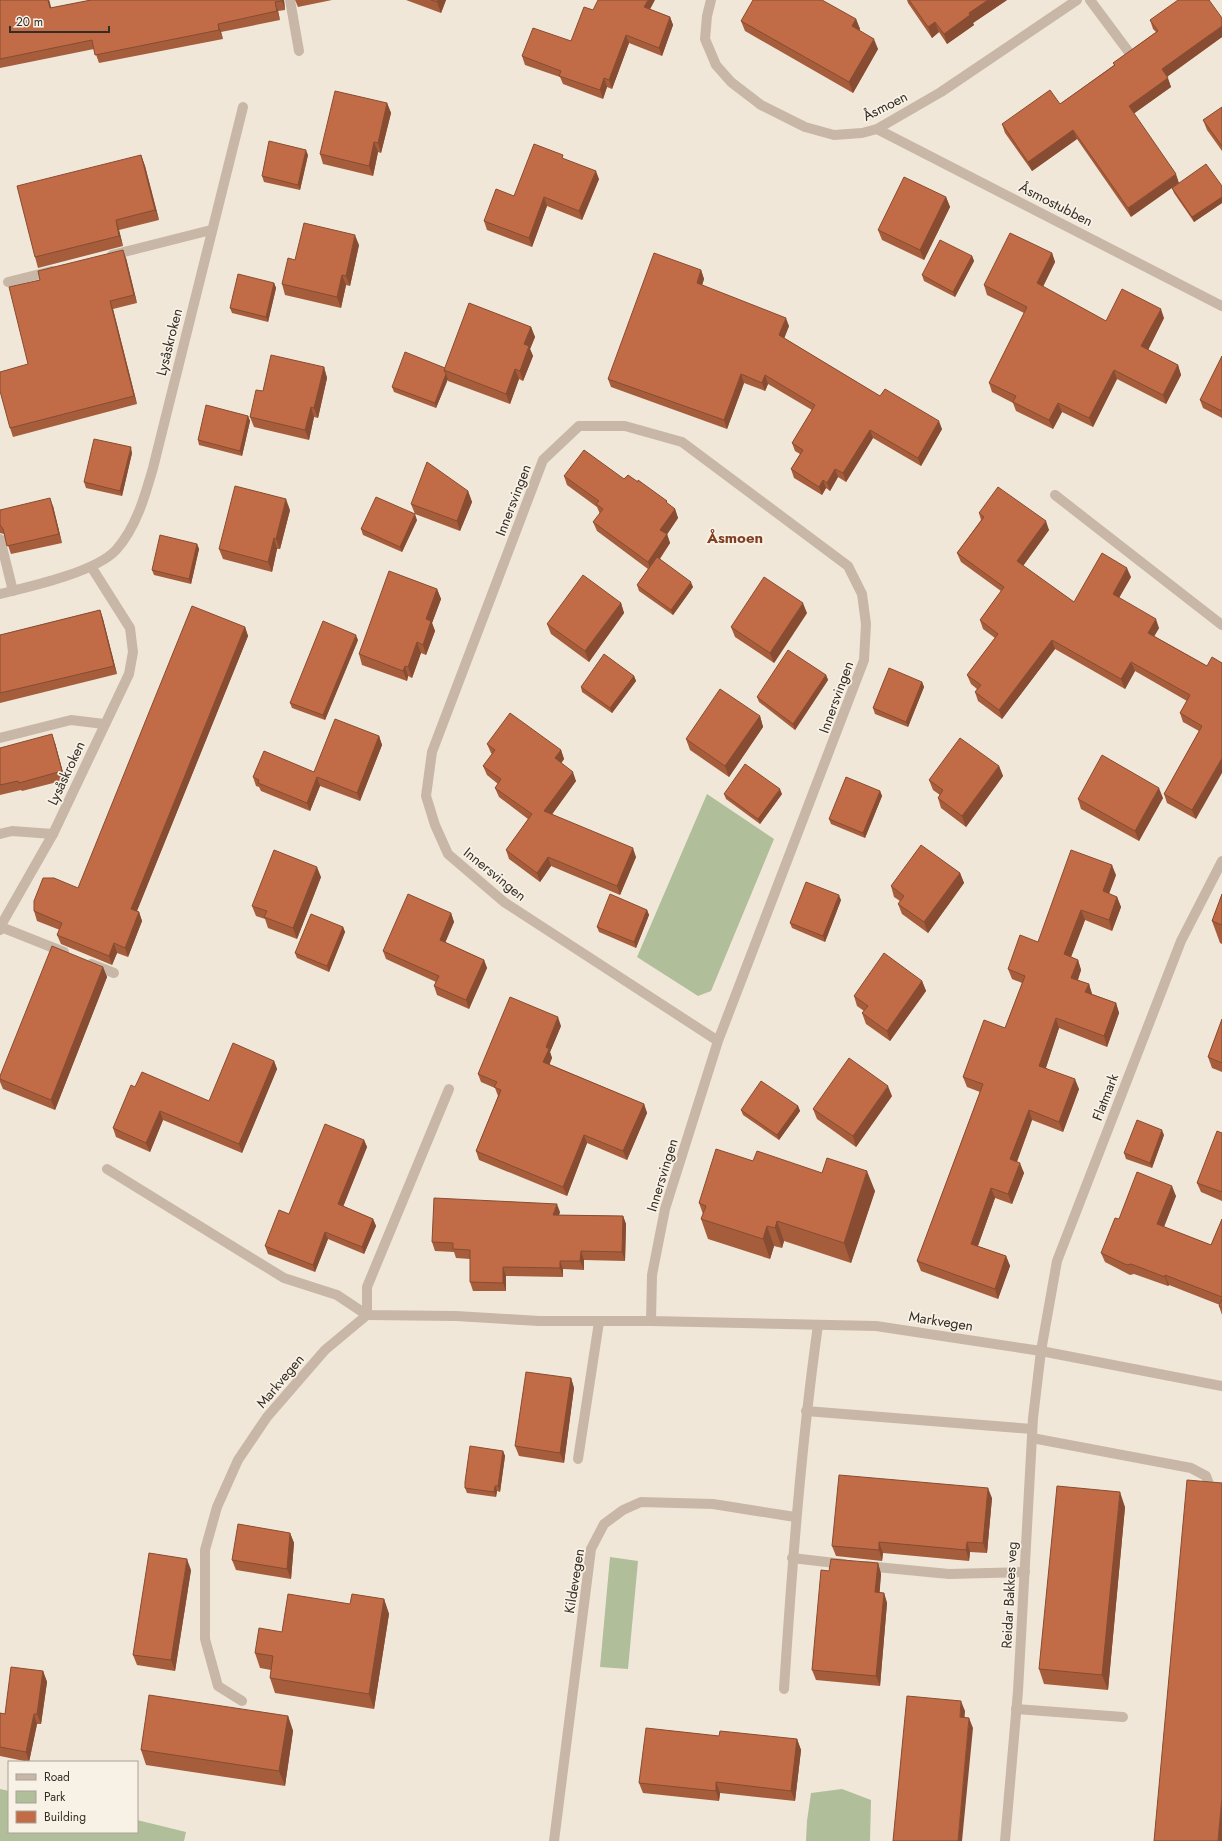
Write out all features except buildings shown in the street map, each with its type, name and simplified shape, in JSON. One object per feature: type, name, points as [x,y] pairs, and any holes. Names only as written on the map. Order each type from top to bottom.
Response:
[{"type":"street","points":[[290,0],[299,51]]},
{"type":"street","name":"Åsmoen","points":[[711,0],[707,16],[705,39],[716,66],[731,82],[761,105],[805,127],[834,135],[862,133],[877,129],[942,92],[1077,0]]},
{"type":"street","points":[[1090,0],[1128,51]]},
{"type":"street","name":"Lysåskroken","points":[[0,594],[92,568],[115,551],[132,526],[144,499],[243,107]]},
{"type":"street","name":"Åsmostubben","points":[[877,129],[925,155],[1153,269],[1222,306]]},
{"type":"street","points":[[106,257],[211,230]]},
{"type":"street","points":[[8,282],[60,268]]},
{"type":"street","name":"Innersvingen","points":[[651,1321],[652,1275],[665,1209],[718,1041],[864,660],[866,624],[862,594],[848,566],[682,442],[625,426],[579,426],[543,460],[432,752],[426,796],[435,825],[448,854],[498,897],[718,1041]]},
{"type":"street","points":[[1055,495],[1222,625]]},
{"type":"street","points":[[0,539],[13,591]]},
{"type":"street","name":"Lysåskroken","points":[[0,928],[53,834],[129,674],[133,652],[130,628],[92,568]]},
{"type":"street","name":"Lysåskroken","points":[[0,738],[71,720],[104,724]]},
{"type":"street","points":[[0,834],[12,831],[53,834]]},
{"type":"street","name":"Flatmark","points":[[1041,1351],[1057,1261],[1182,941],[1222,862]]},
{"type":"street","points":[[0,928],[114,973]]},
{"type":"street","points":[[367,1315],[367,1287],[449,1089]]},
{"type":"street","points":[[107,1169],[284,1278],[337,1295],[367,1315]]},
{"type":"street","name":"Markvegen","points":[[242,1701],[218,1686],[205,1639],[205,1550],[217,1506],[238,1460],[267,1417],[325,1350],[367,1315],[456,1316],[538,1321],[651,1321],[876,1326],[1041,1351],[1222,1386]]},
{"type":"street","points":[[578,1459],[599,1322]]},
{"type":"street","points":[[784,1688],[792,1558],[806,1411],[818,1325]]},
{"type":"street","name":"Reidar Bakkes veg","points":[[1005,1841],[1016,1709],[1032,1434],[1041,1351]]},
{"type":"street","points":[[806,1411],[1032,1434],[1191,1468],[1206,1476],[1213,1495]]},
{"type":"street","name":"Kildevegen","points":[[554,1841],[591,1549],[604,1524],[623,1510],[641,1502],[713,1504],[796,1518]]},
{"type":"street","points":[[792,1558],[949,1574],[1025,1572]]},
{"type":"street","points":[[1016,1709],[1123,1717]]},
{"type":"green space","points":[[707,794],[774,839],[711,991],[698,996],[637,957]]},
{"type":"green space","points":[[610,1557],[638,1561],[628,1669],[600,1667]]},
{"type":"green space","points":[[0,1789],[8,1791],[8,1833],[138,1833],[138,1820],[186,1832],[184,1841],[0,1841]]},
{"type":"green space","points":[[842,1789],[871,1800],[870,1841],[806,1841],[811,1793]]},
{"type":"district","name":"Åsmoen","points":[[735,538]]}]
